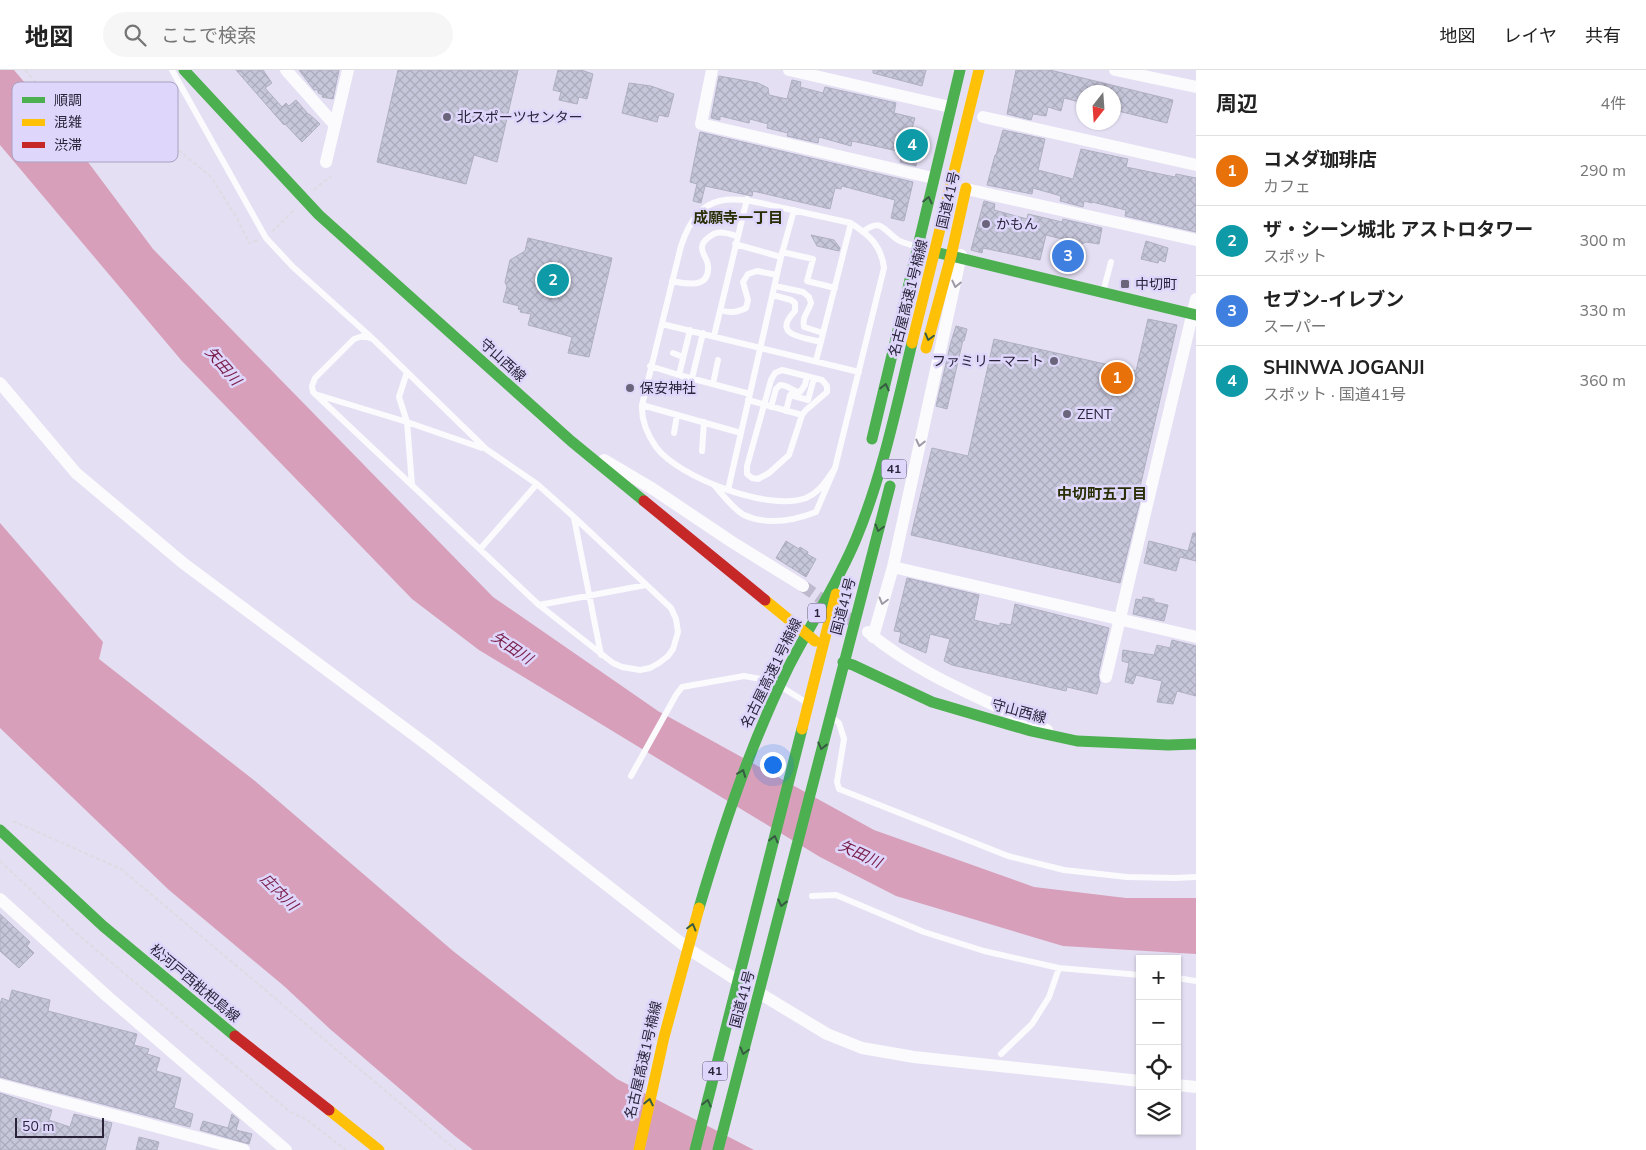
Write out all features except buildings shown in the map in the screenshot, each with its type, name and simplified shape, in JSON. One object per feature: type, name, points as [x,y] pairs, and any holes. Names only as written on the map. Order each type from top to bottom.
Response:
[{"type":"main road","name":"守山西線","points":[[184,70],[319,215],[571,441],[823,648]]},
{"type":"main road","name":"国道41号","points":[[870,448],[960,70]]},
{"type":"main road","name":"名古屋高速1号楠線","points":[[639,1150],[672,999],[693,923],[732,799],[772,702],[803,638],[843,568],[859,533],[872,496],[898,400],[979,70]]},
{"type":"main road","name":"名古屋高速1号楠線","points":[[714,898],[742,803],[779,706],[808,642],[865,536],[879,498],[985,70]]},
{"type":"main road","points":[[917,247],[956,258],[1194,314]]},
{"type":"main road","points":[[923,362],[956,258]]},
{"type":"main road","name":"国道41号","points":[[718,1150],[892,478]]},
{"type":"main road","name":"国道41号","points":[[695,1150],[817,673],[857,505]]},
{"type":"main road","name":"守山西線","points":[[843,662],[932,702],[1031,731],[1077,740],[1168,745],[1196,744]]},
{"type":"main road","name":"松河戸西枇杷島線","points":[[0,830],[103,926],[232,1034],[379,1150]]},
{"type":"main road","points":[[695,968],[702,942]]},
{"type":"street","points":[[286,70],[334,124]]},
{"type":"street","points":[[326,162],[348,70]]},
{"type":"street","points":[[712,70],[701,124],[933,178]]},
{"type":"street","points":[[789,70],[950,107]]},
{"type":"street","points":[[1115,70],[1196,87]]},
{"type":"street","points":[[983,117],[1196,165]]},
{"type":"street","points":[[1063,738],[918,666],[870,634],[893,567],[956,258],[966,190],[1196,240]]},
{"type":"street","points":[[1106,677],[1194,314],[1196,299]]},
{"type":"street","points":[[0,383],[76,473],[183,563],[430,747],[690,950],[737,981]]},
{"type":"street","points":[[571,441],[653,489],[732,542],[803,586]]},
{"type":"street","points":[[893,567],[1196,637]]},
{"type":"street","points":[[0,899],[116,1003],[286,1150]]},
{"type":"street","points":[[759,993],[827,1034],[862,1048],[914,1057],[1136,1081]]},
{"type":"street","points":[[0,1085],[244,1150]]},
{"type":"street","points":[[1181,1085],[1196,1087]]},
{"type":"lane","points":[[172,70],[266,238],[293,267],[373,339],[486,449],[537,484],[671,608],[676,619],[678,632],[673,650],[659,663],[650,668],[640,670],[622,667],[601,654],[539,605],[481,548],[313,392],[312,386],[315,378],[354,339],[363,336],[373,339]]},
{"type":"lane","points":[[714,485],[744,515],[769,523],[800,518],[816,512],[835,468],[884,268],[882,254],[875,242],[864,231],[851,223],[747,199],[729,198],[704,208],[693,218],[686,229],[650,366],[642,405],[641,416],[644,425],[657,449],[696,478],[728,490],[772,502],[791,502],[806,498],[820,489],[835,468]]},
{"type":"lane","points":[[714,336],[747,199]]},
{"type":"lane","points":[[728,490],[760,347],[794,210]]},
{"type":"lane","points":[[816,361],[851,223]]},
{"type":"lane","points":[[864,231],[873,225],[882,225],[900,242],[917,247]]},
{"type":"lane","points":[[672,281],[698,284],[706,278],[709,267],[702,248],[705,241],[713,233],[723,232],[737,236]]},
{"type":"lane","points":[[735,244],[782,255],[813,259],[807,281],[835,288]]},
{"type":"lane","points":[[1103,293],[1111,262]]},
{"type":"lane","points":[[720,310],[738,312],[746,308],[748,300],[743,282],[748,274],[757,271],[777,275]]},
{"type":"lane","points":[[775,286],[803,292],[809,296],[811,303],[804,314],[804,327],[824,333]]},
{"type":"lane","points":[[773,295],[795,303],[795,311],[789,317],[786,325],[791,335],[821,342]]},
{"type":"lane","points":[[662,324],[859,372]]},
{"type":"lane","points":[[679,375],[690,330]]},
{"type":"lane","points":[[692,378],[704,333]]},
{"type":"lane","points":[[673,353],[683,356]]},
{"type":"lane","points":[[713,384],[718,360]]},
{"type":"lane","points":[[650,366],[713,384],[772,407],[802,415]]},
{"type":"lane","points":[[782,370],[810,377],[822,380],[827,386],[827,392],[802,415],[789,455],[769,473],[758,479],[752,478],[747,474],[747,466],[774,372],[782,370]]},
{"type":"lane","points":[[407,372],[399,396],[407,422],[412,484]]},
{"type":"lane","points":[[772,407],[776,390],[780,385],[786,385],[794,392],[800,392],[810,377]]},
{"type":"lane","points":[[786,411],[790,395],[808,400],[810,377]]},
{"type":"lane","points":[[317,395],[407,422],[486,449]]},
{"type":"lane","points":[[642,405],[741,433]]},
{"type":"lane","points":[[674,433],[677,415]]},
{"type":"lane","points":[[702,451],[704,422]]},
{"type":"lane","points":[[481,548],[537,484]]},
{"type":"lane","points":[[574,517],[601,654]]},
{"type":"lane","points":[[539,605],[646,585]]},
{"type":"lane","points":[[631,776],[682,687],[744,676],[772,682],[814,707]]},
{"type":"lane","points":[[823,712],[840,723],[844,739],[837,782],[839,789],[1008,856],[1064,870],[1127,877],[1175,878],[1196,876]]},
{"type":"lane","points":[[812,896],[836,895],[924,932],[984,951],[1059,968],[1136,975]]},
{"type":"lane","points":[[1001,1054],[1032,1024],[1049,996],[1059,968]]},
{"type":"lane","points":[[1181,979],[1196,981]]},
{"type":"path","points":[[25,70],[36,82]]},
{"type":"path","points":[[178,151],[211,177],[237,218],[249,243],[266,238]]},
{"type":"path","points":[[272,231],[304,199],[331,176]]},
{"type":"path","points":[[9,819],[121,869],[456,1150]]},
{"type":"path","points":[[0,861],[75,932],[266,1093],[289,1111],[308,1120],[346,1150]]},
{"type":"water","name":"矢田川","points":[[0,70],[14,70],[24,82],[12,82],[12,159],[0,145]]},
{"type":"water","name":"矢田川","points":[[14,162],[88,162],[153,249],[493,597],[658,711],[874,830],[1034,887],[1126,898],[1196,898],[1196,954],[1063,946],[896,896],[820,857],[479,650],[412,599],[181,360]]},
{"type":"water","name":"庄内川","points":[[0,523],[103,642],[99,659],[255,781],[453,951],[617,1079],[754,1150],[473,1150],[455,1136],[330,1029],[284,986],[169,890],[0,728]]},
{"type":"tunnel","points":[[803,586],[858,625]]},
{"type":"traffic: fast","points":[[184,70],[319,215],[571,441],[644,501]]},
{"type":"traffic: fast","points":[[872,439],[960,70]]},
{"type":"traffic: fast","points":[[939,253],[1196,315]]},
{"type":"traffic: fast","points":[[699,908],[728,817],[761,728],[787,670],[832,589],[856,539],[888,442],[912,343]]},
{"type":"traffic: fast","points":[[718,1150],[890,486]]},
{"type":"traffic: fast","points":[[843,662],[932,702],[1031,731],[1077,741],[1168,745],[1196,744]]},
{"type":"traffic: fast","points":[[695,1150],[802,729]]},
{"type":"traffic: fast","points":[[0,830],[103,926],[235,1036]]},
{"type":"traffic: slow","points":[[912,343],[979,70]]},
{"type":"traffic: slow","points":[[926,348],[951,256],[966,188]]},
{"type":"traffic: slow","points":[[802,729],[836,594]]},
{"type":"traffic: slow","points":[[765,600],[815,641]]},
{"type":"traffic: slow","points":[[639,1150],[664,1037],[699,908]]},
{"type":"traffic: slow","points":[[329,1110],[379,1150]]},
{"type":"traffic: jam","points":[[644,501],[765,600]]},
{"type":"traffic: jam","points":[[235,1036],[329,1110]]},
{"type":"place","name":"北スポーツセンター","points":[[447,117]]},
{"type":"place","name":"SHINWA JOGANJI","points":[[912,145]]},
{"type":"place","name":"かもん","points":[[986,224]]},
{"type":"place","name":"セブン-イレブン","points":[[1068,256]]},
{"type":"place","name":"ザ・シーン城北 アストロタワー","points":[[553,280]]},
{"type":"place","name":"中切町","points":[[1125,284]]},
{"type":"place","name":"ファミリーマート","points":[[1054,361]]},
{"type":"place","name":"コメダ珈琲店","points":[[1117,378]]},
{"type":"place","name":"保安神社","points":[[630,388]]},
{"type":"place","name":"ZENT","points":[[1067,414]]},
{"type":"district","name":"成願寺一丁目","points":[[738,218]]},
{"type":"district","name":"中切町五丁目","points":[[1102,494]]}]
